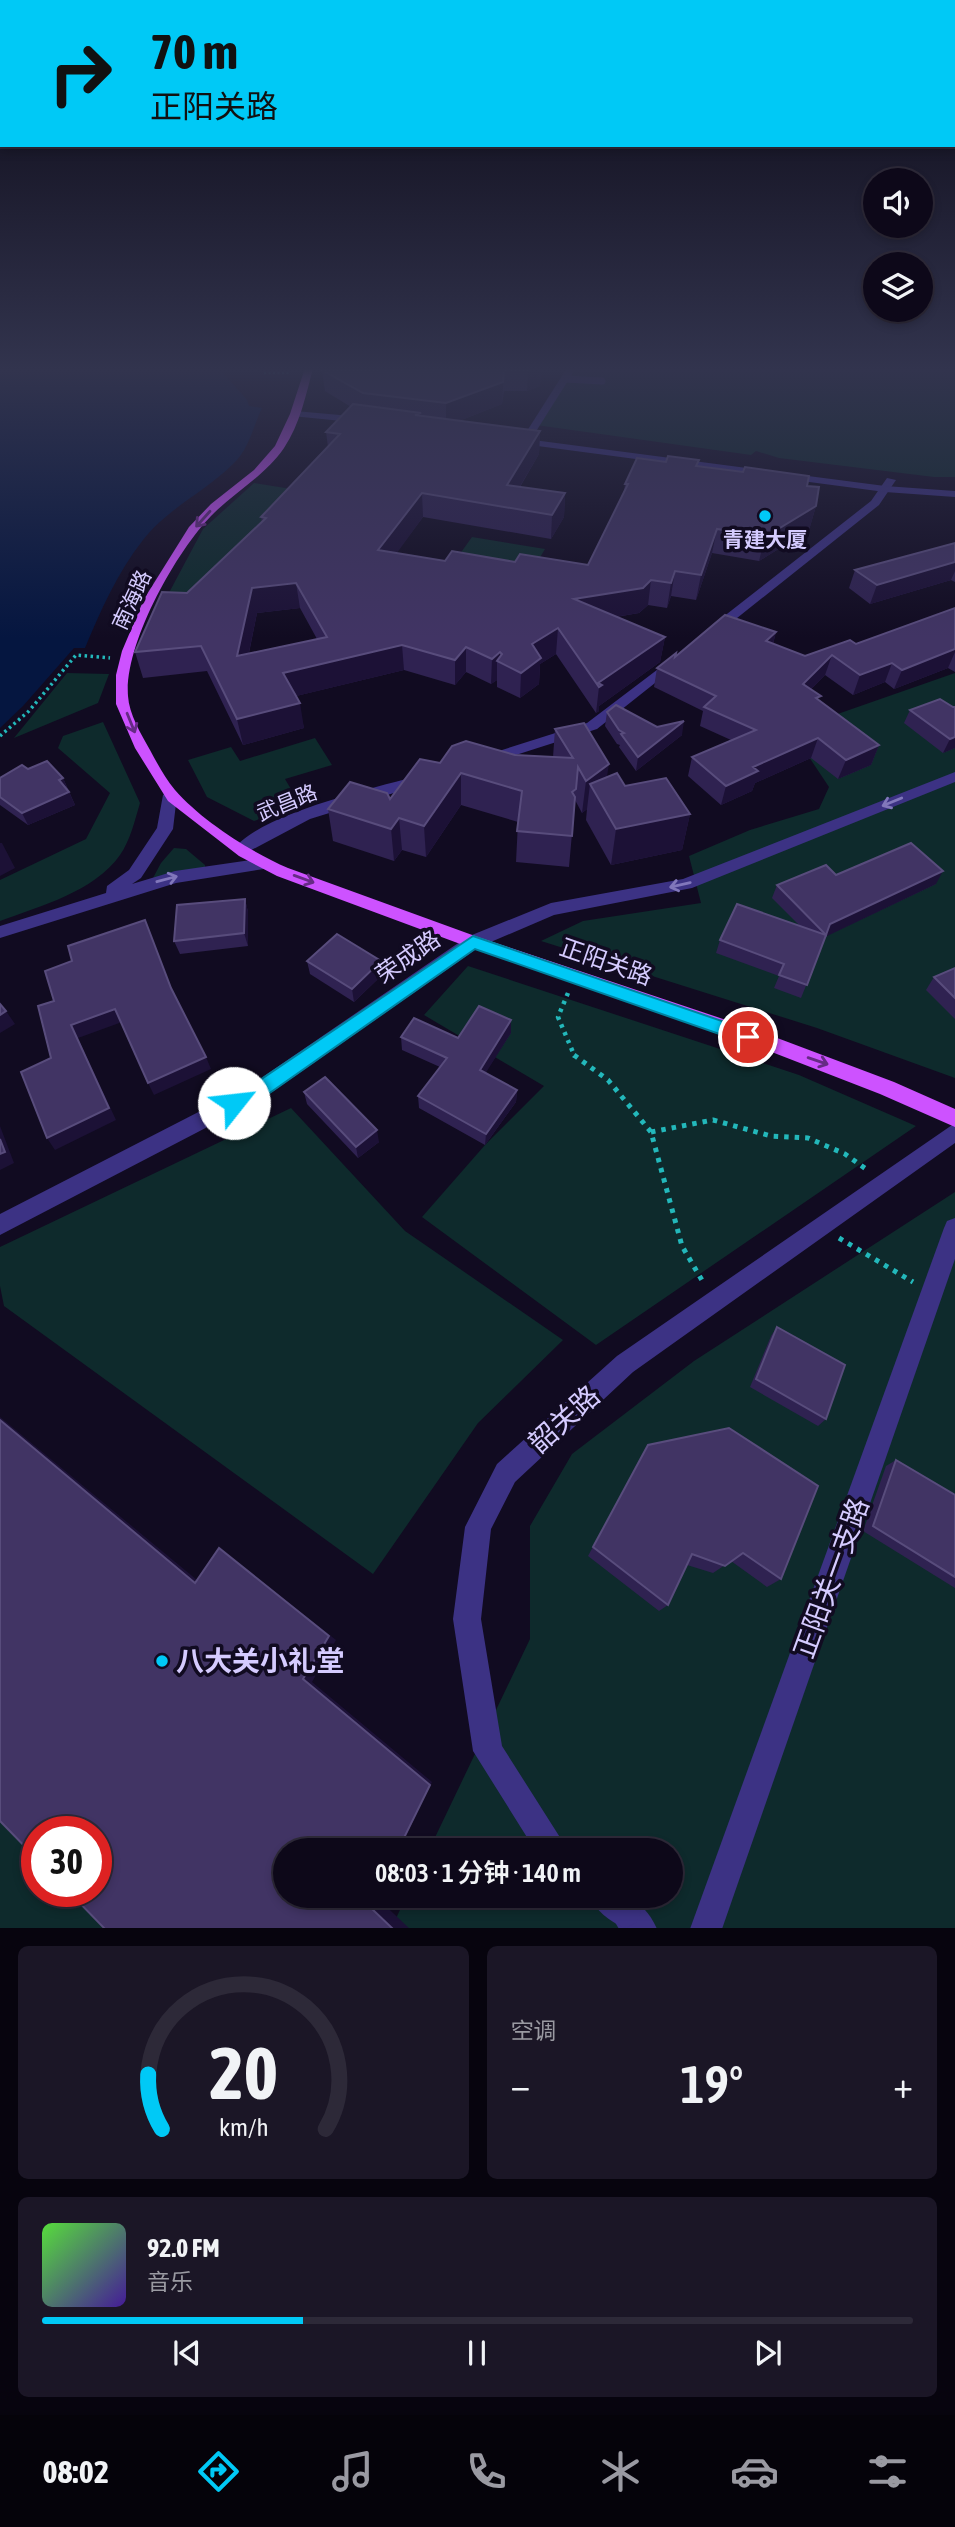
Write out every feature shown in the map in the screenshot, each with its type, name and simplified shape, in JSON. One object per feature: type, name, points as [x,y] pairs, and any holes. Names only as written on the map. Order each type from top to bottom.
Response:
[{"type":"main road","name":"南海路","points":[[243,849],[170,795],[137,738],[120,697],[127,659],[145,607],[180,547],[205,515],[254,475],[270,458]]},
{"type":"main road","name":"正阳关路","points":[[243,849],[264,864],[473,942],[872,1079],[955,1118]]},
{"type":"street","points":[[674,458],[955,494]]},
{"type":"street","points":[[888,484],[955,485]]},
{"type":"street","points":[[475,763],[592,726],[875,503],[888,484]]},
{"type":"street","name":"武昌路","points":[[243,849],[263,833],[294,819],[436,775]]},
{"type":"street","name":"荣成路","points":[[0,1225],[258,1091],[473,942],[551,909],[686,884],[955,777]]},
{"type":"street","points":[[102,898],[135,874],[165,829],[170,795]]},
{"type":"street","points":[[0,932],[174,877],[264,864]]},
{"type":"street","name":"韶关路","points":[[545,1838],[488,1751],[467,1619],[478,1527],[506,1473],[625,1364],[955,1132]]},
{"type":"street","name":"正阳关一支路","points":[[706,1928],[955,1228]]},
{"type":"path","points":[[0,736],[29,711],[76,655],[99,657]]},
{"type":"path","points":[[575,977],[558,1017],[574,1056],[608,1080],[651,1132],[682,1246],[715,1301]]},
{"type":"path","points":[[651,1132],[713,1120],[771,1136],[808,1138],[845,1154],[884,1182]]},
{"type":"path","points":[[820,1227],[932,1293]]},
{"type":"green space","points":[[779,458],[955,458],[955,477],[934,477]]},
{"type":"green space","points":[[254,483],[304,491],[201,608],[163,604],[203,529]]},
{"type":"green space","points":[[472,537],[545,549],[532,571],[457,558]]},
{"type":"green space","points":[[67,673],[109,674],[98,703],[14,738]]},
{"type":"green space","points":[[955,673],[955,1078],[817,1028],[541,941],[583,921],[701,903],[689,856],[750,830],[819,809],[829,787],[807,754],[786,732]]},
{"type":"green space","points":[[103,722],[140,803],[124,849],[109,868],[81,888],[0,921],[0,880],[86,839],[110,793],[58,748],[63,736]]},
{"type":"green space","points":[[315,738],[332,765],[285,779],[301,806],[254,821],[207,797],[188,760],[231,747],[240,761]]},
{"type":"green space","points":[[174,848],[186,849],[205,865],[205,870],[153,878]]},
{"type":"green space","points":[[468,966],[799,1075],[916,1126],[596,1345],[422,1217],[485,1145],[544,1086],[424,1015]]},
{"type":"green space","points":[[291,1108],[405,1231],[563,1340],[478,1423],[373,1574],[4,1306],[0,1286],[0,1247]]},
{"type":"green space","points":[[955,1192],[955,1928],[391,1928],[401,1908],[683,1908],[683,1838],[435,1838],[530,1639],[530,1526],[572,1454],[694,1361]]},
{"type":"green space","points":[[0,1790],[23,1816],[21,1907],[112,1906],[137,1928],[0,1928]]},
{"type":"water","points":[[0,458],[238,458],[222,474],[164,519],[143,540],[110,592],[85,648],[74,648],[0,728]]},
{"type":"building","points":[[317,458],[524,458],[507,485],[565,493],[552,515],[422,493],[378,550],[445,561],[452,551],[515,562],[520,554],[588,565],[628,484],[625,484],[637,458],[666,462],[667,458],[683,458],[699,460],[696,466],[743,472],[745,467],[809,476],[807,486],[819,487],[816,506],[765,537],[717,529],[701,575],[675,571],[671,583],[651,580],[643,588],[574,599],[665,637],[598,683],[602,685],[599,687],[558,628],[532,644],[541,658],[521,673],[497,661],[502,654],[500,652],[492,659],[466,647],[455,660],[402,645],[283,673],[300,703],[237,719],[201,646],[135,652],[162,592],[187,593],[266,518],[261,517]],"holes":[[[296,583],[327,637],[237,656],[252,588]]]},
{"type":"building","points":[[955,543],[955,562],[877,585],[855,570]]},
{"type":"building","points":[[955,608],[955,649],[902,670],[892,663],[860,675],[832,655],[803,684],[821,696],[816,698],[879,745],[846,760],[818,738],[753,767],[758,771],[726,786],[692,757],[756,730],[704,707],[716,696],[657,668],[676,653],[675,657],[725,615],[776,632],[766,641],[805,656],[850,640],[856,644]]},
{"type":"building","points":[[940,699],[955,707],[955,737],[950,739],[910,710]]},
{"type":"building","points":[[616,705],[657,727],[684,721],[638,757],[607,712]]},
{"type":"building","points":[[584,723],[609,764],[586,781],[578,767],[576,789],[572,792],[575,797],[572,836],[517,831],[522,791],[461,773],[424,826],[399,818],[391,829],[328,809],[350,782],[387,793],[390,799],[420,759],[440,763],[452,746],[466,741],[515,755],[573,758],[555,729]]},
{"type":"building","points":[[47,761],[63,778],[59,780],[69,792],[22,813],[0,797],[0,778],[22,765],[28,769]]},
{"type":"building","points":[[617,773],[625,786],[666,778],[690,814],[616,829],[590,784]]},
{"type":"building","points":[[911,843],[943,871],[830,924],[826,935],[777,885],[826,865],[836,875]]},
{"type":"building","points":[[245,899],[244,933],[174,941],[177,905]]},
{"type":"building","points":[[737,904],[826,935],[807,985],[779,975],[784,964],[720,940]]},
{"type":"building","points":[[145,920],[171,988],[206,1057],[148,1083],[115,1009],[71,1025],[109,1108],[47,1138],[21,1072],[51,1058],[38,1006],[54,1001],[45,971],[72,961],[68,946]]},
{"type":"building","points":[[337,934],[381,961],[352,989],[307,961]]},
{"type":"building","points":[[955,968],[955,998],[934,977]]},
{"type":"building","points":[[0,1004],[6,1011],[0,1015]]},
{"type":"building","points":[[479,1006],[511,1020],[480,1070],[517,1090],[486,1134],[418,1096],[447,1058],[401,1037],[414,1018],[458,1038]]},
{"type":"building","points":[[325,1077],[377,1130],[356,1147],[304,1092]]},
{"type":"building","points":[[0,1139],[5,1152],[0,1154]]},
{"type":"building","points":[[777,1327],[845,1365],[826,1419],[756,1379]]},
{"type":"building","name":"八大关小礼堂","points":[[0,1420],[195,1583],[219,1548],[329,1636],[303,1679],[430,1785],[404,1838],[273,1838],[273,1908],[371,1908],[392,1928],[104,1928],[84,1907],[112,1907],[112,1816],[21,1816],[21,1843],[0,1821]]},
{"type":"building","points":[[729,1428],[818,1486],[781,1579],[743,1553],[725,1566],[692,1554],[668,1605],[593,1547],[648,1445]]},
{"type":"building","points":[[896,1460],[955,1495],[955,1577],[873,1526]]},
{"type":"place","name":"青建大厦","points":[[765,516]]},
{"type":"place","name":"八大关小礼堂","points":[[162,1661]]},
{"type":"route","points":[[234,1103],[258,1091],[473,942],[748,1037]]}]
